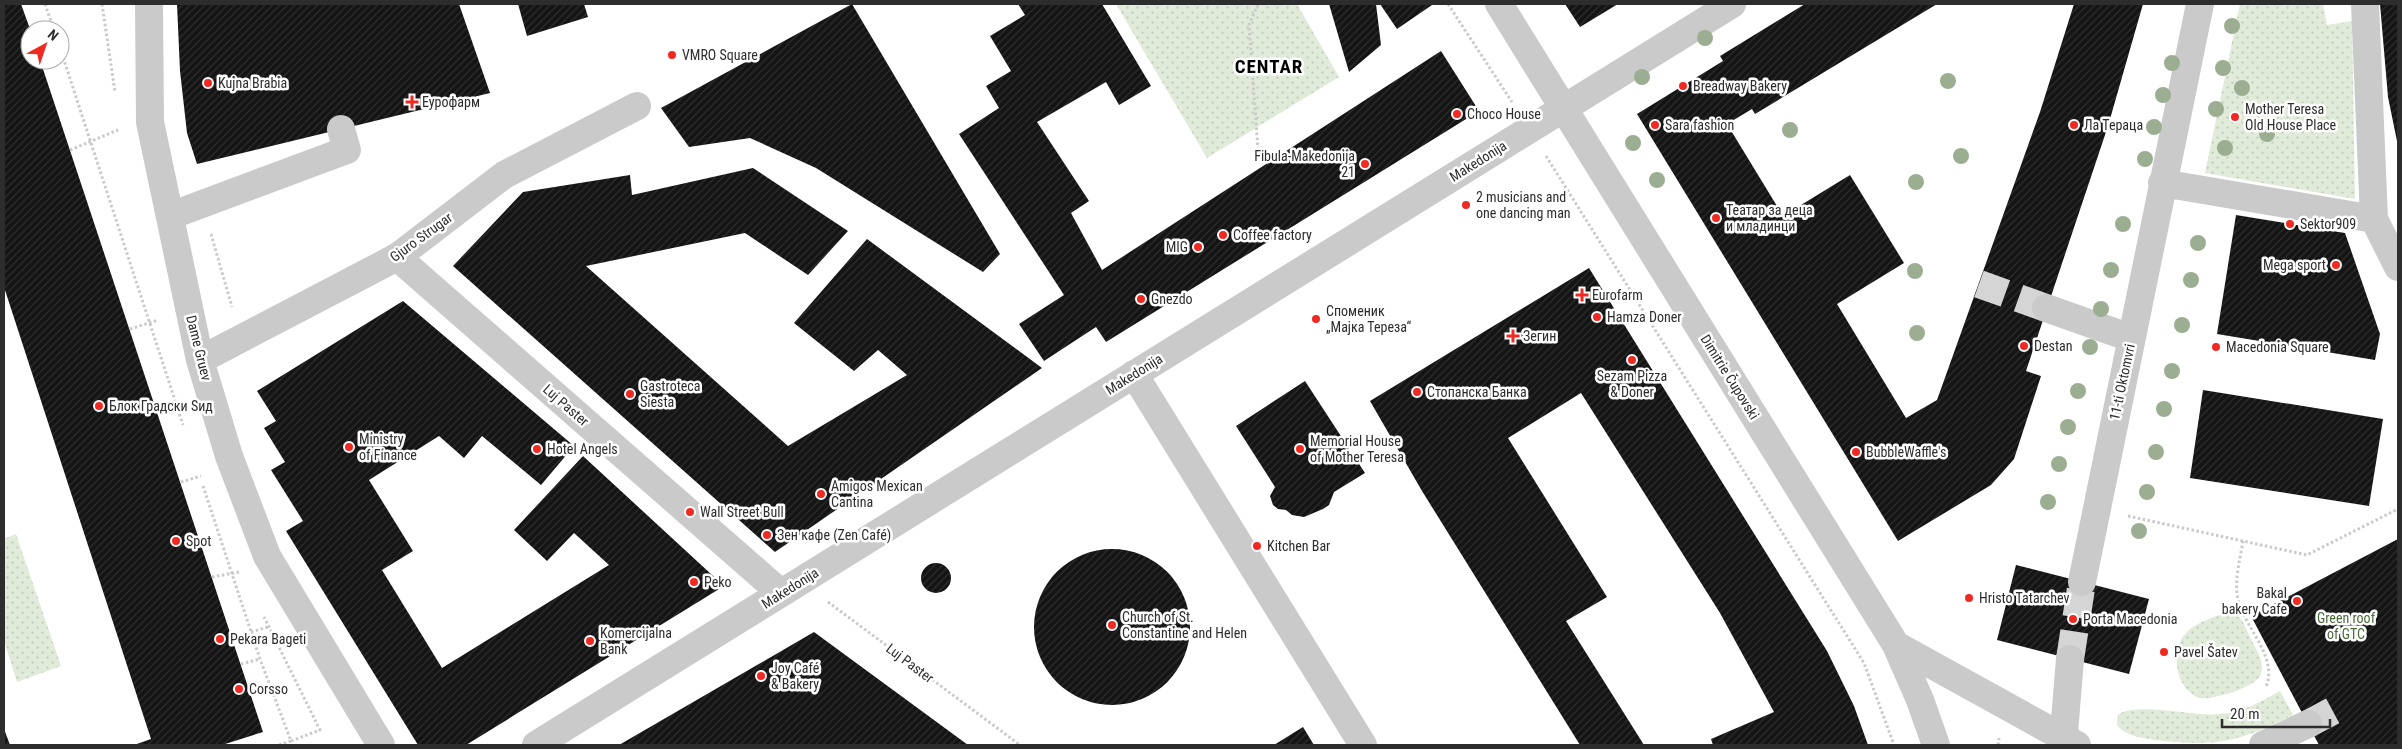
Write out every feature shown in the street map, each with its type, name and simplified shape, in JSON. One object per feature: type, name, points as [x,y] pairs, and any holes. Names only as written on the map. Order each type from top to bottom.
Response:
[{"type":"street","name":"Dame Gruev","points":[[149,4],[150,122],[200,360],[229,456],[268,556],[381,745]]},
{"type":"street","name":"Dimitrie Čupovski","points":[[1499,4],[1896,645]]},
{"type":"street","name":"Makedonija","points":[[536,745],[1732,4]]},
{"type":"street","name":"11-ti Oktomvri","points":[[2082,582],[2200,4]]},
{"type":"street","points":[[2365,4],[2374,219],[2398,267]]},
{"type":"street","name":"Gjuro Strugar","points":[[200,360],[397,257],[504,175],[637,106]]},
{"type":"street","points":[[170,216],[347,150],[341,129]]},
{"type":"street","points":[[2162,183],[2374,219]]},
{"type":"street","name":"Luj Paster","points":[[397,257],[791,587]]},
{"type":"street","points":[[2046,308],[2131,338]]},
{"type":"street","points":[[1134,374],[1363,745]]},
{"type":"street","points":[[1896,645],[2068,743],[2070,659]]},
{"type":"street","points":[[1896,645],[1917,693],[1936,745]]},
{"type":"street","points":[[2263,745],[2308,724]]},
{"type":"path","points":[[45,4],[51,20]]},
{"type":"path","points":[[102,4],[116,100]]},
{"type":"path","points":[[1258,4],[1249,25],[1258,150]]},
{"type":"path","points":[[1448,4],[1864,663],[1894,745]]},
{"type":"path","points":[[70,150],[120,129]]},
{"type":"path","points":[[130,329],[159,319]]},
{"type":"path","points":[[181,482],[208,474]]},
{"type":"path","points":[[2096,509],[2307,555],[2398,509]]},
{"type":"path","points":[[2243,541],[2237,592],[2239,603],[2267,662],[2269,671],[2266,687]]},
{"type":"path","points":[[212,577],[245,571]]},
{"type":"path","name":"Luj Paster","points":[[791,587],[1020,745]]},
{"type":"path","points":[[251,632],[268,627]]},
{"type":"path","points":[[241,664],[260,659]]},
{"type":"path","points":[[279,745],[291,741]]},
{"type":"green space","points":[[1116,4],[1297,4],[1339,77],[1207,158]]},
{"type":"green space","points":[[2240,4],[2323,4],[2327,25],[2352,21],[2355,199],[2205,173]]},
{"type":"green space","points":[[16,534],[61,666],[17,682],[4,641],[4,539]]},
{"type":"green space","points":[[2230,612],[2237,615],[2244,624],[2262,663],[2261,674],[2252,684],[2234,692],[2214,697],[2197,697],[2185,687],[2178,672],[2177,655],[2181,639],[2190,629],[2200,623]]},
{"type":"green space","points":[[2280,691],[2293,715],[2242,737],[2196,743],[2155,740],[2129,734],[2117,725],[2118,715],[2126,711],[2151,709],[2209,714],[2228,713],[2244,709]]},
{"type":"building","name":"Блок Градски Sид","points":[[4,4],[21,4],[27,20],[20,20],[20,70],[43,70],[263,732],[222,745],[134,745],[151,739],[4,287]]},
{"type":"building","points":[[177,4],[459,4],[490,93],[197,164],[187,133],[180,71]]},
{"type":"building","points":[[518,4],[584,4],[588,17],[527,36]]},
{"type":"building","points":[[852,4],[1000,254],[983,272],[816,168],[750,138],[689,147],[661,108]]},
{"type":"building","points":[[1018,4],[1102,4],[1151,86],[1119,105],[1106,82],[1037,122],[1089,201],[1071,213],[1102,270],[1441,51],[1479,111],[1106,342],[1096,327],[1044,361],[1019,324],[1064,295],[959,134],[999,108],[986,86],[1011,71],[990,36],[1025,15]]},
{"type":"building","points":[[1329,4],[1376,4],[1381,45],[1349,72]]},
{"type":"building","points":[[1380,4],[1430,4],[1432,5],[1397,29]]},
{"type":"building","points":[[1565,4],[1618,4],[1580,27]]},
{"type":"building","points":[[1805,4],[1937,4],[1755,114],[1752,109],[1727,124],[1783,216],[1850,175],[1904,263],[1837,304],[1906,418],[1937,400],[2040,112],[2074,4],[2143,4],[2108,126],[2026,371],[2041,376],[2014,459],[1991,485],[1898,541],[1637,114],[1723,61],[1720,56]]},
{"type":"building","points":[[2380,4],[2398,4],[2398,146],[2388,97]]},
{"type":"building","points":[[753,168],[848,231],[808,275],[745,233],[586,266],[788,446],[907,375],[878,350],[854,371],[794,323],[867,239],[1042,368],[775,552],[453,266],[523,192],[630,175],[632,195]]},
{"type":"building","points":[[2236,215],[2345,233],[2380,334],[2375,360],[2217,334]]},
{"type":"building","points":[[1589,268],[1827,651],[1854,706],[1868,745],[1713,745],[1711,739],[1774,712],[1720,613],[1581,393],[1508,438],[1607,597],[1566,621],[1644,745],[1580,745],[1422,491],[1370,401]]},
{"type":"building","points":[[403,301],[574,446],[541,485],[482,436],[464,458],[439,436],[369,480],[413,551],[382,570],[442,668],[609,565],[574,533],[547,561],[514,530],[583,456],[724,586],[466,745],[418,745],[286,531],[303,521],[271,470],[285,462],[264,428],[276,421],[257,391]]},
{"type":"building","name":"Memorial House of Mother Teresa","points":[[1305,381],[1365,473],[1334,492],[1329,505],[1304,517],[1292,515],[1286,510],[1278,509],[1273,505],[1270,496],[1275,487],[1236,426]]},
{"type":"building","points":[[2203,390],[2383,419],[2369,506],[2190,478]]},
{"type":"building","name":"Green roof of GTC","points":[[2398,539],[2398,745],[2319,745],[2251,616]]},
{"type":"building","name":"Church of St. Constantine and Helen","points":[[1112,549],[1142,555],[1155,562],[1167,572],[1177,584],[1184,597],[1190,627],[1184,657],[1177,670],[1167,682],[1155,692],[1142,699],[1112,705],[1082,699],[1069,692],[1057,682],[1047,670],[1040,657],[1034,627],[1040,597],[1047,584],[1057,572],[1069,562],[1082,555]]},
{"type":"building","points":[[936,563],[947,567],[951,578],[947,589],[936,593],[925,589],[921,578],[925,567]]},
{"type":"building","name":"Porta Macedonia","points":[[2016,565],[2149,599],[2129,674],[1997,640]]},
{"type":"building","points":[[814,632],[968,745],[619,745]]},
{"type":"building","points":[[1303,727],[1314,745],[1274,745]]},
{"type":"building","points":[[4,729],[10,745],[4,745]]},
{"type":"tunnel","points":[[1979,284],[2046,308]]},
{"type":"tunnel","points":[[2070,659],[2082,582]]},
{"type":"tunnel","points":[[2308,724],[2338,708]]},
{"type":"place","name":"VMRO Square","points":[[672,55]]},
{"type":"place","name":"Kujna Brabia","points":[[208,83]]},
{"type":"place","name":"Breadway Bakery","points":[[1683,86]]},
{"type":"place","name":"Еурофарм","points":[[412,102]]},
{"type":"place","name":"Choco House","points":[[1457,114]]},
{"type":"place","name":"Mother Teresa Old House Place","points":[[2235,117]]},
{"type":"place","name":"Sara fashion","points":[[1655,125]]},
{"type":"place","name":"Ла Тераца","points":[[2074,125]]},
{"type":"place","name":"Fibula-Makedonija 21","points":[[1365,164]]},
{"type":"place","name":"2 musicians and one dancing man","points":[[1466,205]]},
{"type":"place","name":"Театар за деца и младинци","points":[[1716,218]]},
{"type":"place","name":"Sektor909","points":[[2290,224]]},
{"type":"place","name":"Coffee factory","points":[[1223,235]]},
{"type":"place","name":"MIG","points":[[1198,247]]},
{"type":"place","name":"Mega sport","points":[[2336,265]]},
{"type":"place","name":"Eurofarm","points":[[1582,295]]},
{"type":"place","name":"Gnezdo","points":[[1141,299]]},
{"type":"place","name":"Hamza Doner","points":[[1597,317]]},
{"type":"place","name":"Споменик „Мајка Тереза“","points":[[1316,319]]},
{"type":"place","name":"Зегин","points":[[1513,336]]},
{"type":"place","name":"Destan","points":[[2024,346]]},
{"type":"place","name":"Macedonia Square","points":[[2216,347]]},
{"type":"place","name":"Sezam Pizza & Doner","points":[[1632,360]]},
{"type":"place","name":"Стопанска Банка","points":[[1417,392]]},
{"type":"place","name":"Gastroteca Siesta","points":[[630,394]]},
{"type":"place","name":"Блок Градски Sид","points":[[99,406]]},
{"type":"place","name":"Ministry of Finance","points":[[349,447]]},
{"type":"place","name":"Hotel Angels","points":[[537,449]]},
{"type":"place","name":"Memorial House of Mother Teresa","points":[[1300,449]]},
{"type":"place","name":"BubbleWaffle's","points":[[1856,452]]},
{"type":"place","name":"Amigos Mexican Cantina","points":[[821,494]]},
{"type":"place","name":"Wall Street Bull","points":[[690,512]]},
{"type":"place","name":"Зен кафе (Zen Café)","points":[[767,535]]},
{"type":"place","name":"Spot","points":[[176,541]]},
{"type":"place","name":"Kitchen Bar","points":[[1257,546]]},
{"type":"place","name":"Peko","points":[[694,582]]},
{"type":"place","name":"Hristo Tatarchev","points":[[1969,598]]},
{"type":"place","name":"Bakal bakery Cafe","points":[[2297,601]]},
{"type":"place","name":"Porta Macedonia","points":[[2073,619]]},
{"type":"place","name":"Church of St. Constantine and Helen","points":[[1112,625]]},
{"type":"place","name":"Pekara Bageti","points":[[220,639]]},
{"type":"place","name":"Komercijalna Bank","points":[[590,641]]},
{"type":"place","name":"Pavel Šatev","points":[[2164,652]]},
{"type":"place","name":"Joy Café & Bakery","points":[[761,676]]},
{"type":"place","name":"Corsso","points":[[239,689]]},
{"type":"district","name":"CENTAR","points":[[1269,66]]}]
